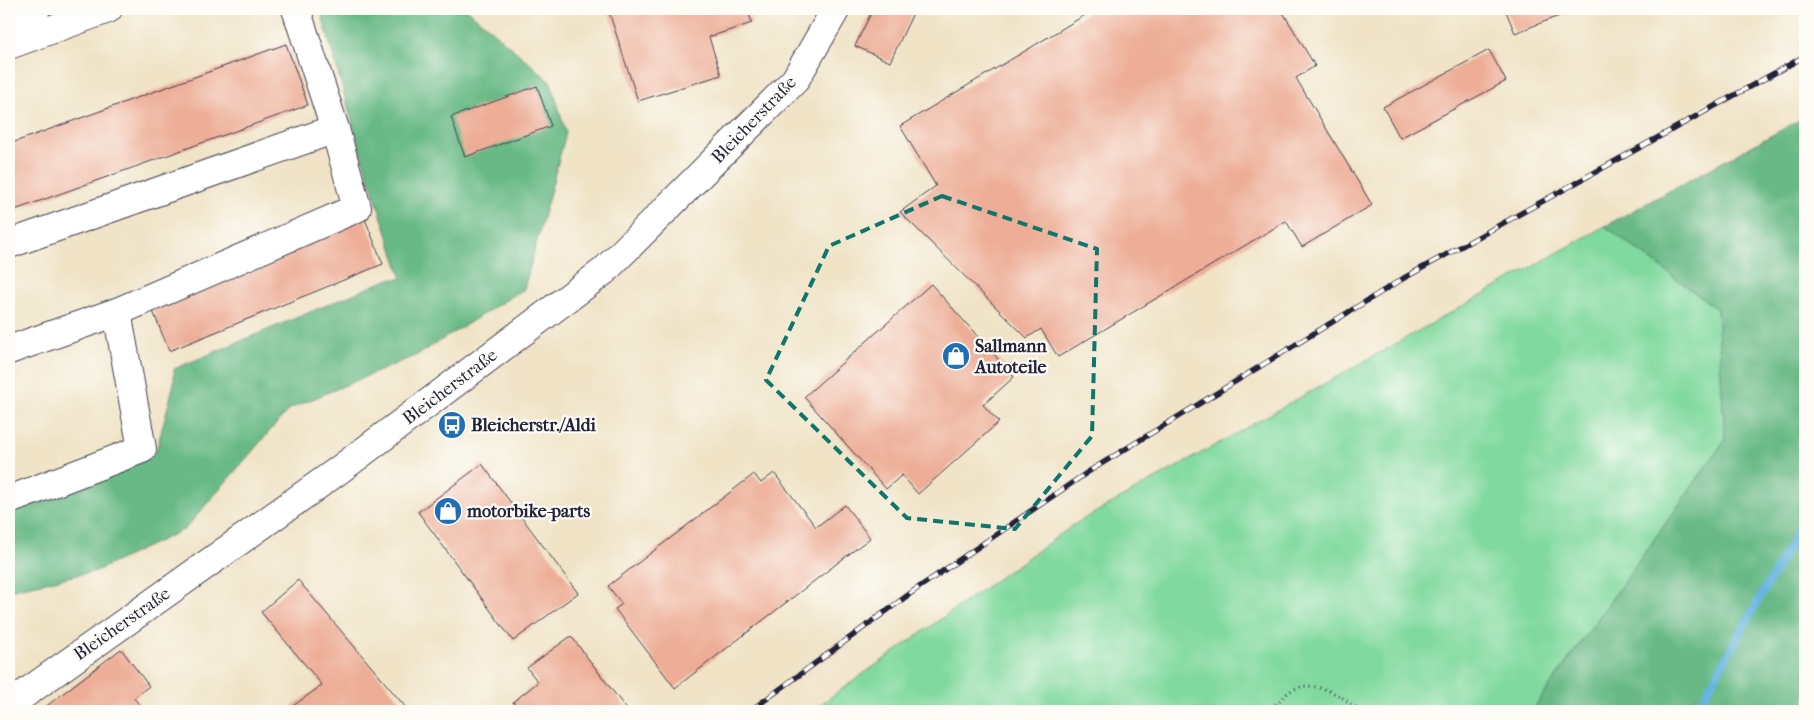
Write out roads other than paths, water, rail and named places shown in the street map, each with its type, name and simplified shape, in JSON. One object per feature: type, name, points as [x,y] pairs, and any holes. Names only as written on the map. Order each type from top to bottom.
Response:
[{"type":"street","points":[[9,18],[36,9]]},
{"type":"street","points":[[9,45],[108,9]]},
{"type":"street","points":[[9,350],[117,312],[357,208],[335,129],[296,9]]},
{"type":"street","name":"Bleicherstraße","points":[[9,705],[339,470],[604,271],[795,80],[836,9]]},
{"type":"street","points":[[9,244],[335,129]]},
{"type":"street","points":[[9,500],[142,448],[117,312]]},
{"type":"waterway","points":[[1696,711],[1805,518]]},
{"type":"railway","points":[[750,711],[915,590],[1088,472],[1404,278],[1805,56]]},
{"type":"place","name":"Sallmann Autoteile","points":[[956,356]]},
{"type":"place","name":"Bleicherstr./Aldi","points":[[452,425]]},
{"type":"place","name":"motorbike-parts","points":[[448,511]]}]
